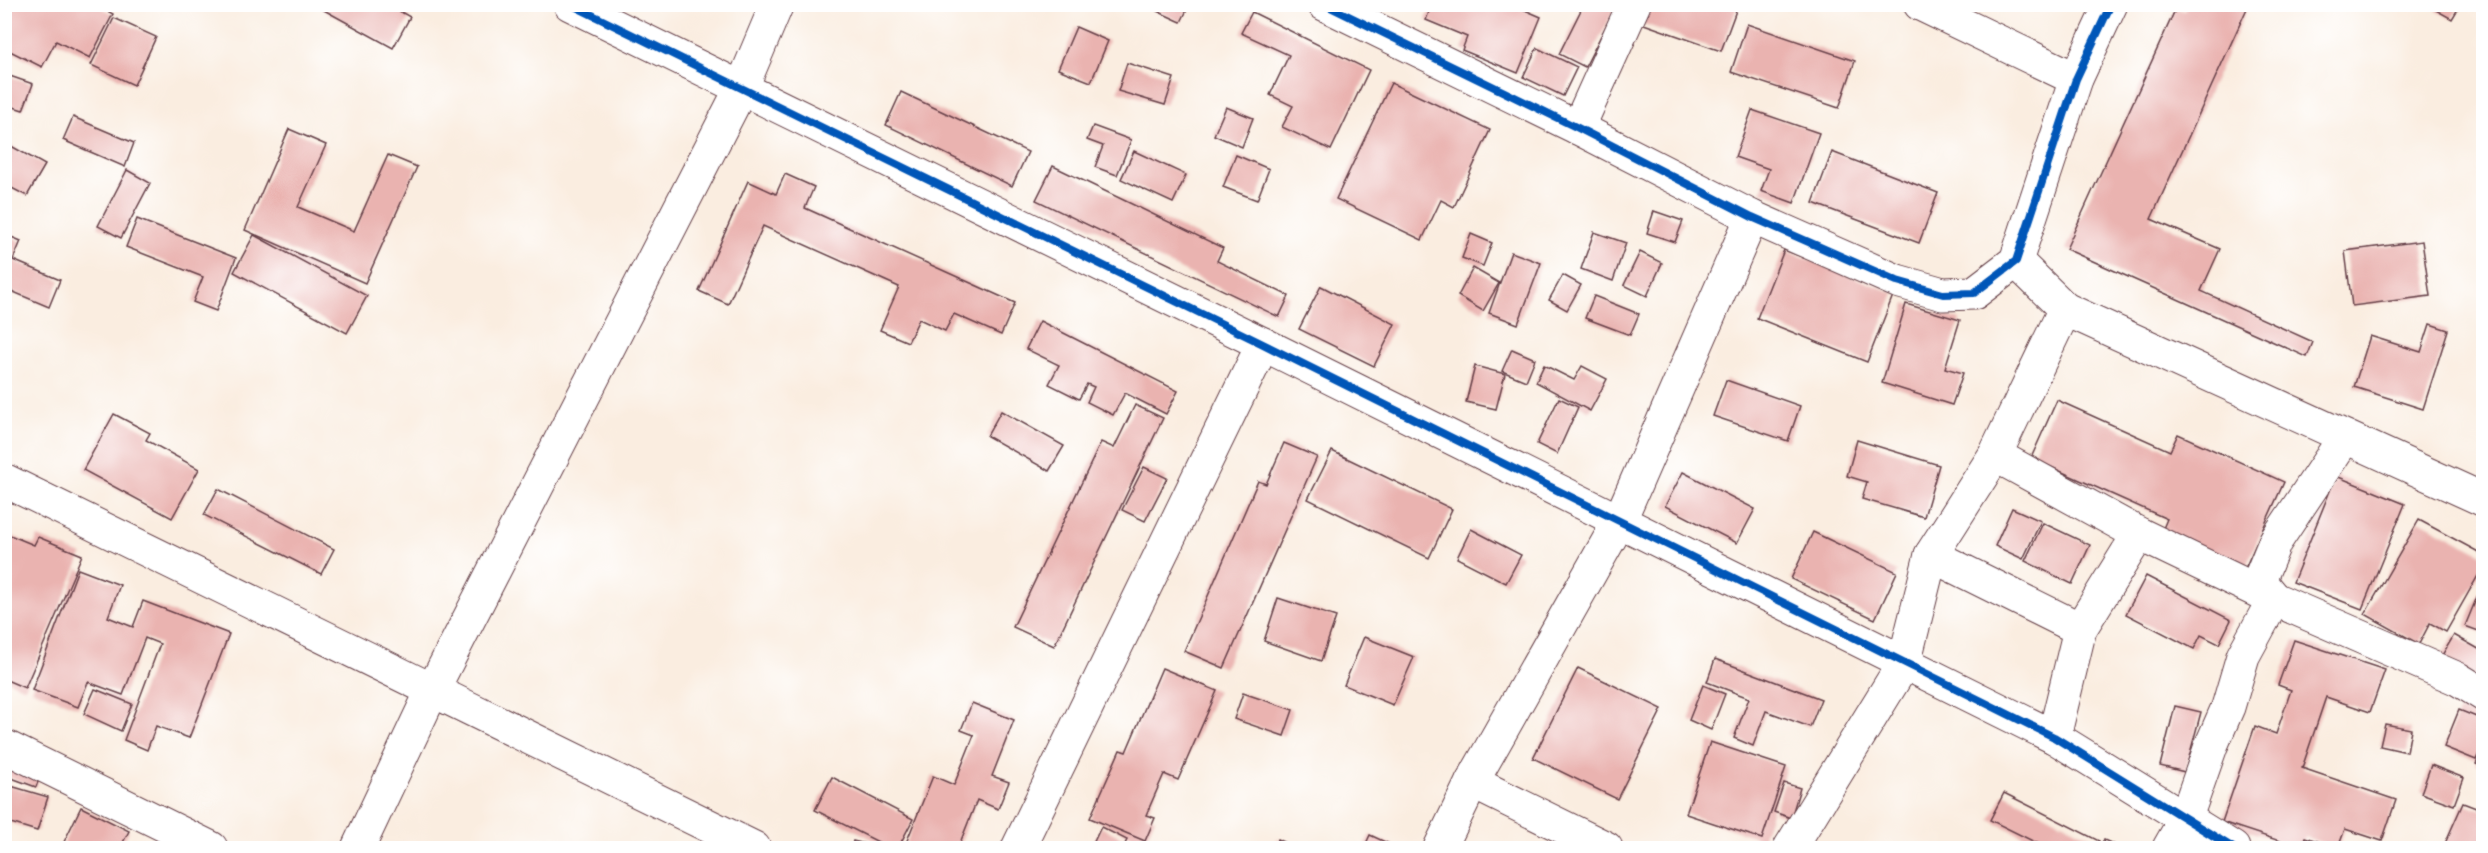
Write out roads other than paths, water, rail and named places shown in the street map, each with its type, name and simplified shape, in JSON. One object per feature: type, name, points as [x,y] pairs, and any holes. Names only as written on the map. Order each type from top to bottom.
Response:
[{"type":"street","points":[[570,4],[1263,344],[2054,737],[2233,849]]},
{"type":"street","points":[[358,849],[432,691],[742,87],[777,4]]},
{"type":"street","points":[[1324,4],[1578,128],[1752,217],[1897,281],[1943,294],[1974,293],[2016,261],[2076,79],[2110,4]]},
{"type":"street","points":[[1578,128],[1634,4]]},
{"type":"street","points":[[1920,4],[2076,79]]},
{"type":"street","points":[[1440,849],[1472,782],[1619,522],[1752,217]]},
{"type":"street","points":[[2016,261],[2065,309],[2484,500]]},
{"type":"street","points":[[1790,849],[1904,663],[1931,555],[1995,455],[2065,309]]},
{"type":"street","points":[[1018,849],[1263,344]]},
{"type":"street","points":[[2274,599],[2259,581],[2275,542],[2345,437]]},
{"type":"street","points":[[1995,455],[2139,534],[2274,599],[2458,679],[2484,695]]},
{"type":"street","points":[[4,480],[754,849]]},
{"type":"street","points":[[2054,737],[2080,629],[2139,534]]},
{"type":"street","points":[[1931,555],[2080,629]]},
{"type":"street","points":[[2169,849],[2185,820],[2211,746],[2228,707],[2243,656],[2274,599]]},
{"type":"street","points":[[4,746],[211,849]]},
{"type":"street","points":[[1472,782],[1606,849]]}]
